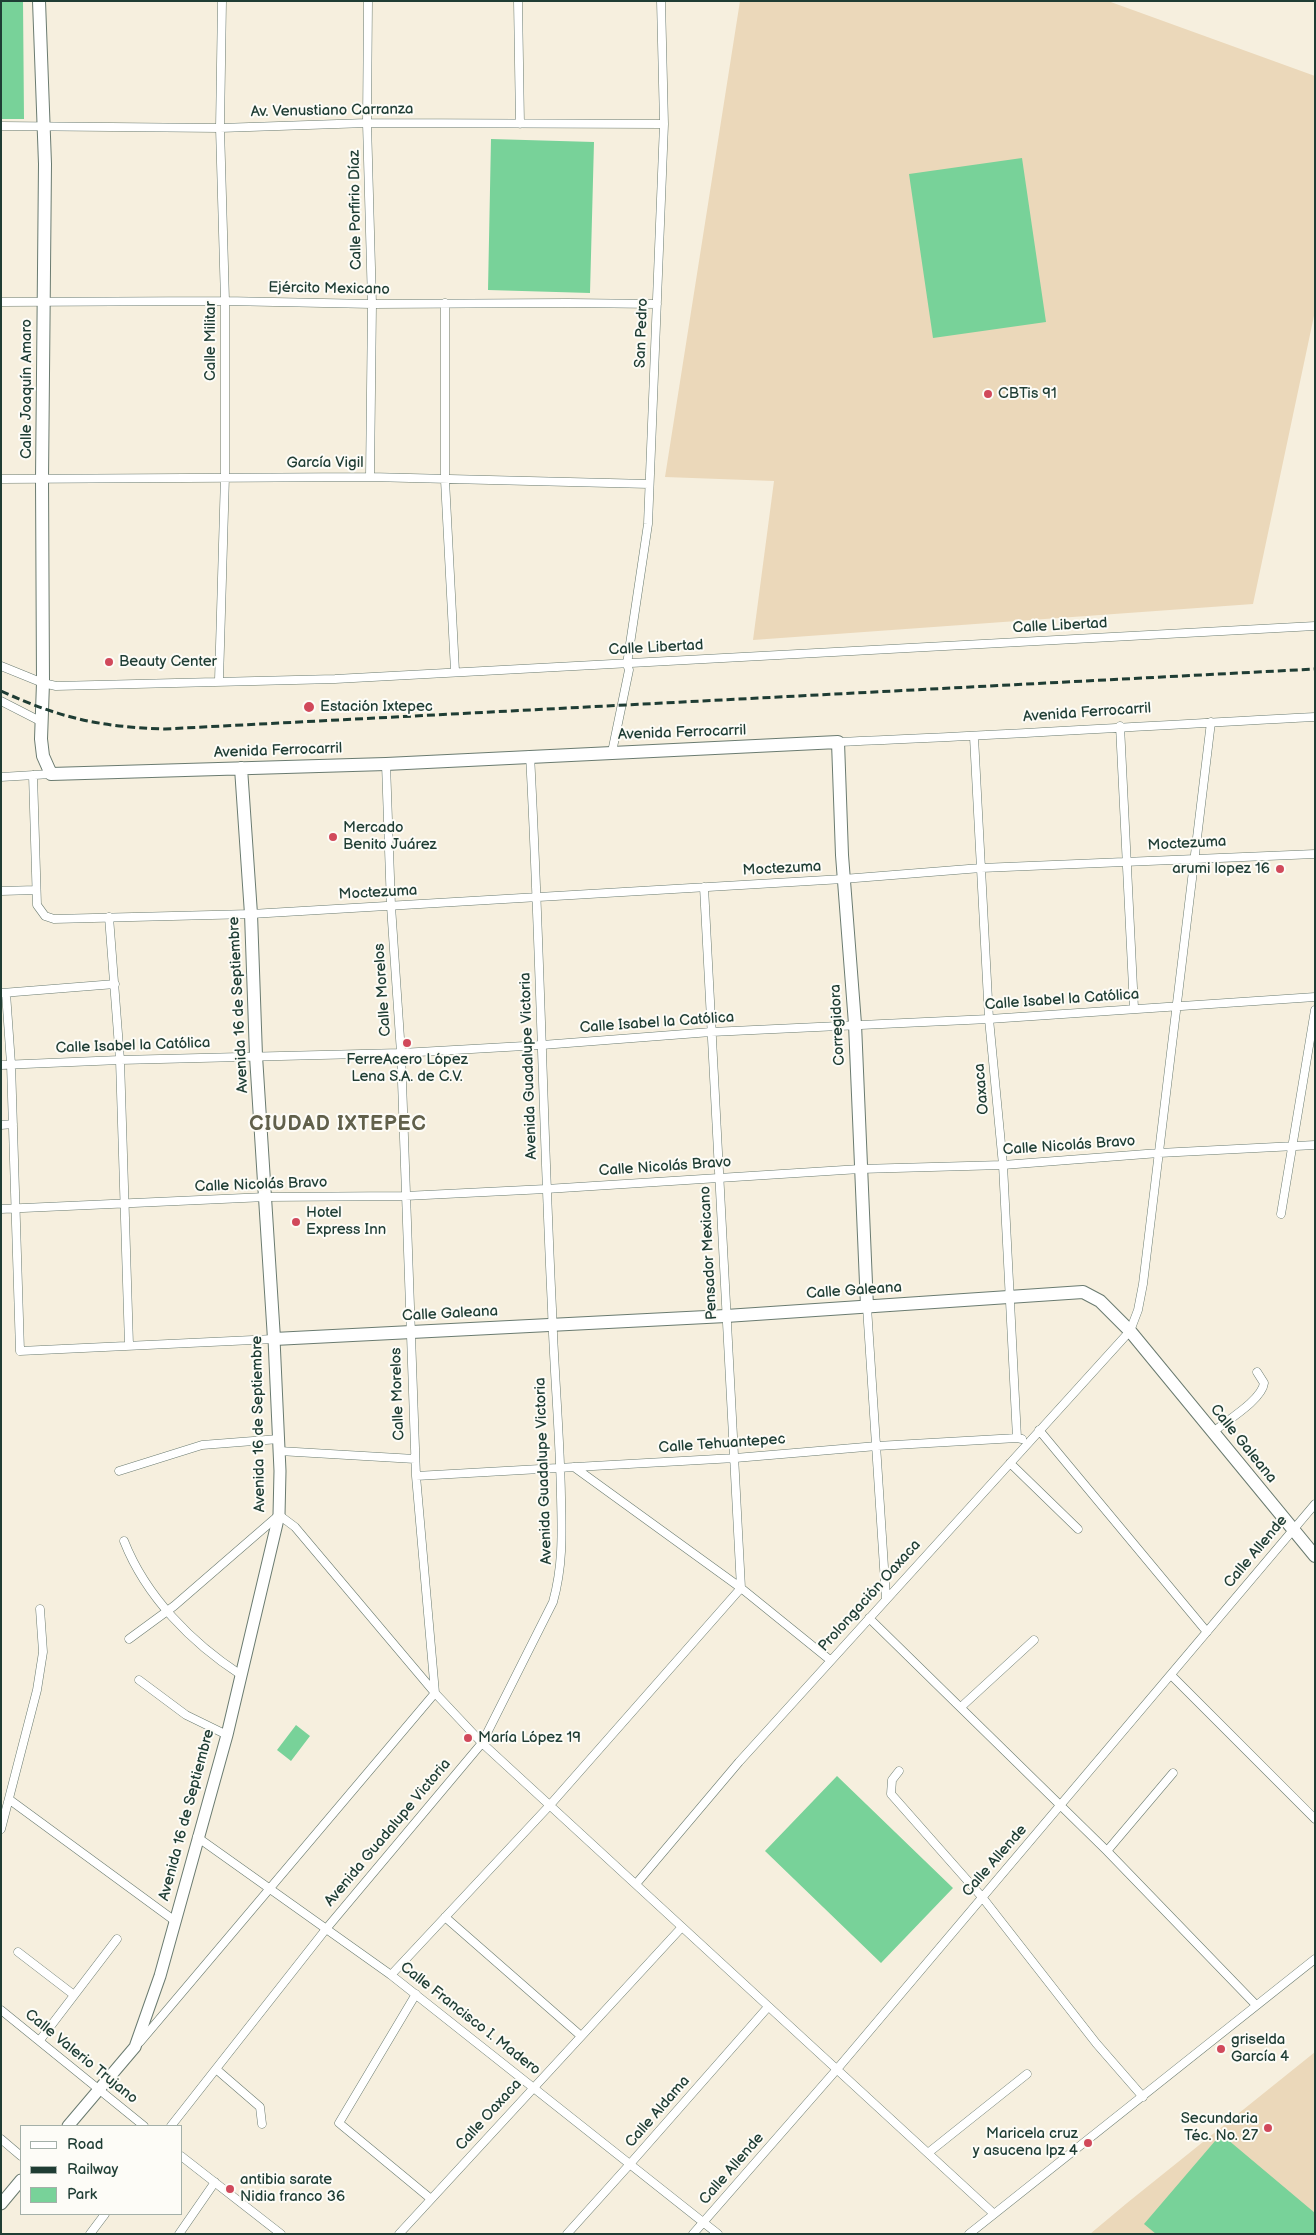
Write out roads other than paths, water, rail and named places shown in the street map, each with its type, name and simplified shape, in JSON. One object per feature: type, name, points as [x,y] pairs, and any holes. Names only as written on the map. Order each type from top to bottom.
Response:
[{"type":"main road","name":"Calle Joaquín Amaro","points":[[39,1],[45,164],[42,750],[51,774]]},
{"type":"main road","name":"Avenida Ferrocarril","points":[[51,774],[386,764],[530,755],[838,742]]},
{"type":"main road","name":"Corregidora","points":[[838,742],[843,879],[855,1024],[867,1306]]},
{"type":"main road","name":"Avenida 16 de Septiembre","points":[[241,768],[252,914],[256,1056],[274,1339]]},
{"type":"main road","name":"Calle Galeana","points":[[274,1339],[726,1316],[1083,1292],[1100,1300],[1130,1331],[1315,1556]]},
{"type":"street","name":"Calle Militar","points":[[219,680],[225,476],[225,301],[220,128],[222,1]]},
{"type":"street","name":"Calle Porfirio Díaz","points":[[368,1],[367,123],[372,304],[370,477]]},
{"type":"street","points":[[518,1],[520,124]]},
{"type":"street","name":"San Pedro","points":[[612,752],[629,670],[627,664],[648,524],[664,124],[661,1]]},
{"type":"street","name":"Av. Venustiano Carranza","points":[[1,126],[220,128],[367,123],[664,124]]},
{"type":"street","name":"Ejército Mexicano","points":[[1,302],[225,301],[372,304],[656,304]]},
{"type":"street","points":[[445,303],[445,480],[455,671]]},
{"type":"street","name":"García Vigil","points":[[1,478],[370,477],[649,484]]},
{"type":"street","name":"Calle Libertad","points":[[1,666],[43,683],[56,686],[219,680],[335,679],[455,671],[627,664],[1315,626]]},
{"type":"street","points":[[1,701],[42,722]]},
{"type":"street","name":"Avenida Ferrocarril","points":[[838,742],[974,737],[1120,726],[1315,717]]},
{"type":"street","points":[[1130,1331],[1138,1310],[1144,1284],[1211,722]]},
{"type":"street","points":[[1120,726],[1134,1008]]},
{"type":"street","name":"Oaxaca","points":[[974,737],[989,1019],[1003,1164],[1017,1438]]},
{"type":"street","name":"Avenida Guadalupe Victoria","points":[[172,2125],[326,1929],[482,1743],[553,1602],[560,1578],[562,1554],[561,1467],[546,1189],[537,897],[530,755]]},
{"type":"street","name":"Calle Morelos","points":[[386,764],[391,906],[401,1053],[415,1459],[435,1693]]},
{"type":"street","points":[[1,777],[51,774]]},
{"type":"street","points":[[1,891],[36,890],[33,775]]},
{"type":"street","name":"Moctezuma","points":[[36,890],[37,905],[40,911],[45,916],[54,919],[252,914],[843,879],[981,868],[1194,857],[1315,854]]},
{"type":"street","name":"Pensador Mexicano","points":[[704,887],[741,1588]]},
{"type":"street","points":[[109,917],[120,1060],[129,1345]]},
{"type":"street","points":[[115,984],[4,993],[11,1064],[20,1351],[274,1339]]},
{"type":"street","name":"Calle Isabel la Católica","points":[[1,1065],[401,1053],[542,1045],[711,1032],[989,1019],[1315,997]]},
{"type":"street","points":[[1281,1214],[1315,1010]]},
{"type":"street","points":[[1,1125],[13,1124]]},
{"type":"street","name":"Calle Nicolás Bravo","points":[[1,1209],[266,1197],[405,1196],[860,1169],[1003,1164],[1159,1153],[1315,1146]]},
{"type":"street","points":[[867,1306],[886,1598]]},
{"type":"street","name":"Prolongación Oaxaca","points":[[636,1884],[739,1762],[830,1660],[1130,1331]]},
{"type":"street","name":"Avenida 16 de Septiembre","points":[[69,2125],[135,2046],[160,1976],[197,1837],[227,1735],[279,1516],[279,1438],[274,1339]]},
{"type":"street","points":[[1212,1432],[1252,1402],[1263,1389],[1264,1383],[1256,1372]]},
{"type":"street","points":[[1039,1430],[1207,1632]]},
{"type":"street","points":[[119,1471],[202,1445],[279,1438]]},
{"type":"street","name":"Calle Tehuantepec","points":[[416,1476],[735,1458],[877,1446],[1017,1438],[1029,1442]]},
{"type":"street","points":[[279,1451],[415,1459]]},
{"type":"street","points":[[1010,1463],[1078,1530]]},
{"type":"street","points":[[574,1467],[741,1588],[830,1660]]},
{"type":"street","name":"Calle Allende","points":[[693,2234],[838,2068],[1315,1504]]},
{"type":"street","points":[[129,1638],[167,1611],[279,1516],[295,1526],[435,1693],[482,1743],[994,2213]]},
{"type":"street","points":[[124,1541],[137,1568],[167,1611],[241,1676]]},
{"type":"street","points":[[391,1975],[550,1805],[741,1588]]},
{"type":"street","points":[[1,1829],[37,1690],[43,1652],[40,1609]]},
{"type":"street","points":[[869,1618],[962,1707],[1256,2005]]},
{"type":"street","points":[[962,1707],[1034,1640]]},
{"type":"street","points":[[1171,1675],[1315,1819]]},
{"type":"street","points":[[139,1680],[186,1715],[227,1735]]},
{"type":"street","points":[[135,2046],[270,1890],[435,1693]]},
{"type":"street","points":[[899,1771],[892,1780],[891,1794],[982,1897],[1096,2043],[1143,2097]]},
{"type":"street","points":[[1107,1852],[1173,1773]]},
{"type":"street","points":[[10,1800],[175,1921]]},
{"type":"street","name":"Calle Francisco I. Madero","points":[[197,1837],[416,1994],[718,2234]]},
{"type":"street","points":[[445,1917],[581,2036]]},
{"type":"street","name":"Calle Oaxaca","points":[[399,2234],[682,1927]]},
{"type":"street","points":[[40,2040],[117,1939]]},
{"type":"street","points":[[18,1952],[74,1996]]},
{"type":"street","points":[[969,2234],[1315,1959]]},
{"type":"street","points":[[416,1994],[339,2123],[431,2199]]},
{"type":"street","name":"Calle Aldama","points":[[567,2234],[768,2007]]},
{"type":"street","name":"Calle Valerio Trujano","points":[[1,2010],[143,2125]]},
{"type":"street","points":[[216,2068],[260,2107],[262,2124]]},
{"type":"street","points":[[928,2153],[1027,2074]]},
{"type":"street","points":[[1,2139],[20,2155]]},
{"type":"street","points":[[182,2157],[281,2234]]},
{"type":"street","points":[[1,2204],[20,2181]]},
{"type":"street","points":[[179,2234],[215,2182]]},
{"type":"street","points":[[90,2234],[104,2215]]},
{"type":"railway","points":[[1,691],[42,708],[81,719],[120,726],[165,729],[1315,669]]},
{"type":"place","name":"CBTis 91","points":[[988,394]]},
{"type":"place","name":"Beauty Center","points":[[109,662]]},
{"type":"place","name":"Estación Ixtepec","points":[[309,707]]},
{"type":"place","name":"Mercado Benito Juárez","points":[[333,837]]},
{"type":"place","name":"arumi lopez 16","points":[[1280,869]]},
{"type":"place","name":"FerreAcero López Lena S.A. de C.V.","points":[[407,1043]]},
{"type":"place","name":"Hotel Express Inn","points":[[296,1222]]},
{"type":"place","name":"María López 19","points":[[468,1738]]},
{"type":"place","name":"griselda García 4","points":[[1221,2049]]},
{"type":"place","name":"Secundaria Téc. No. 27","points":[[1268,2128]]},
{"type":"place","name":"Maricela cruz y asucena lpz 4","points":[[1088,2143]]},
{"type":"place","name":"antibia sarate Nidia franco 36","points":[[230,2189]]},
{"type":"district","name":"CIUDAD IXTEPEC","points":[[338,1125]]}]
